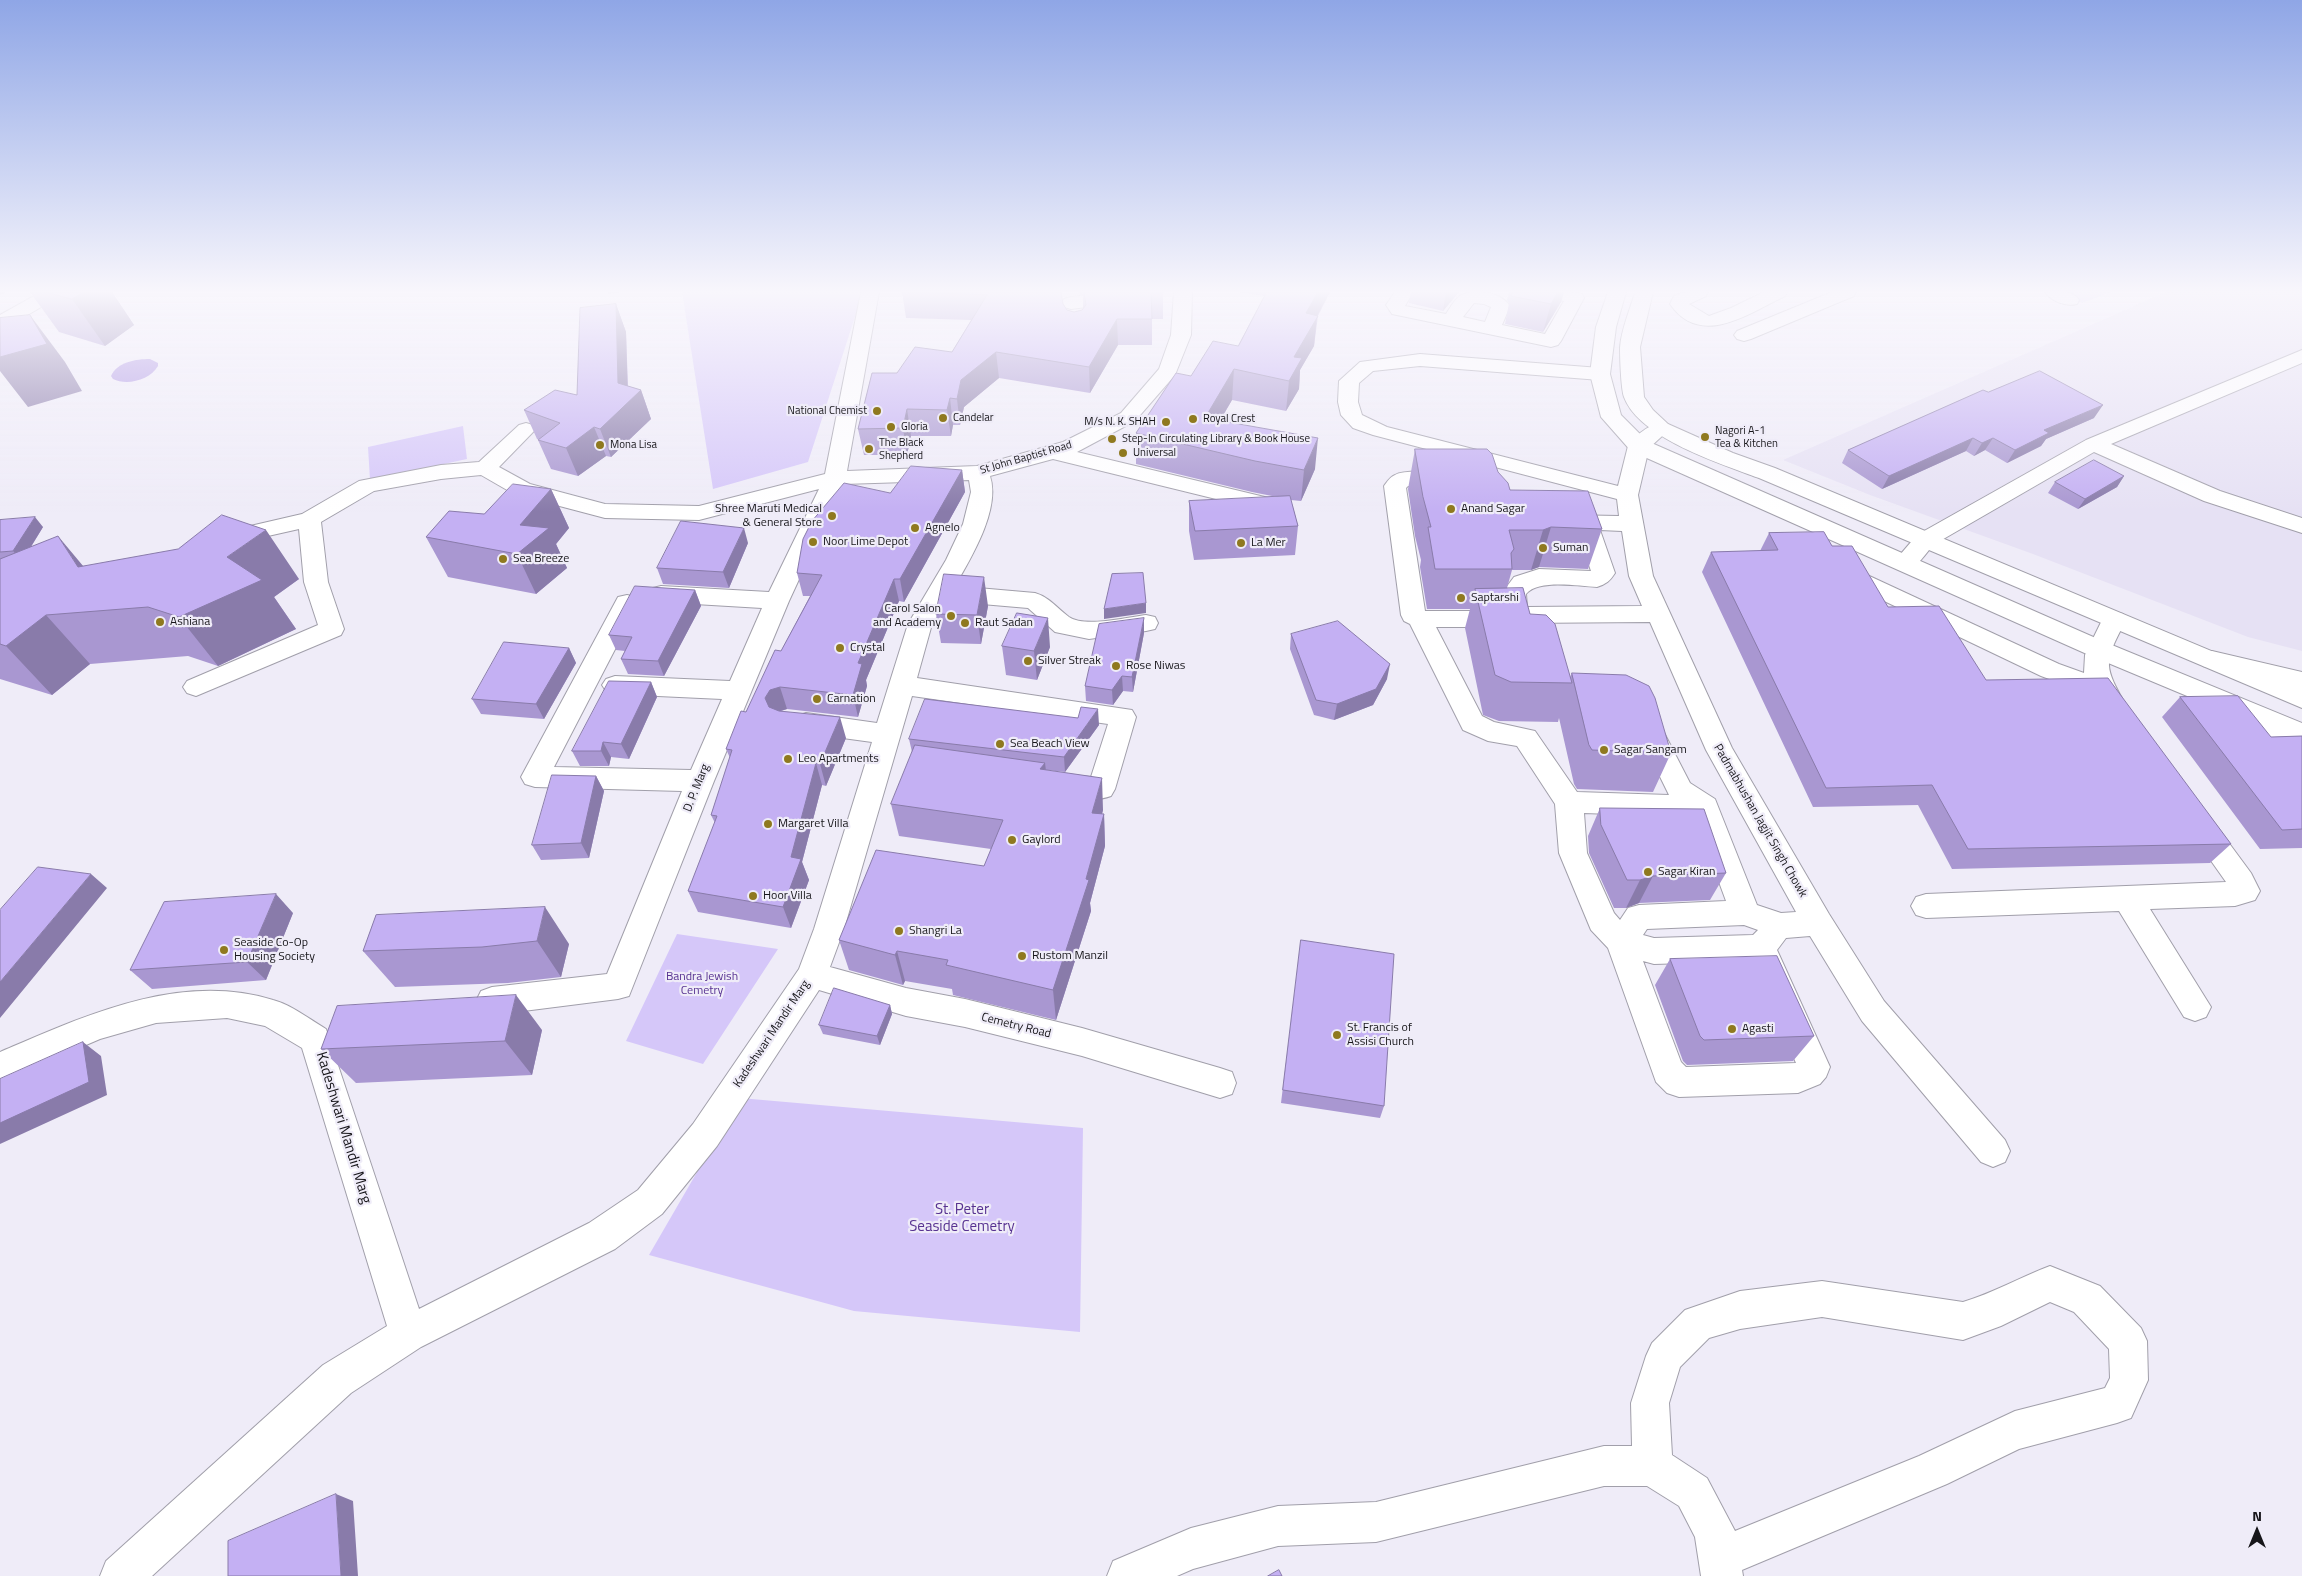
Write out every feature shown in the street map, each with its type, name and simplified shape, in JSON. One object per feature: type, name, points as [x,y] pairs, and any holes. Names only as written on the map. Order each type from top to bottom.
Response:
[{"type":"main road","name":"D. P. Marg","points":[[492,1001],[618,986],[700,781],[776,601],[835,478],[856,366]]},
{"type":"main road","name":"St John Baptist Road","points":[[485,468],[522,489],[605,511],[699,513],[835,478],[978,473],[1071,447],[1128,417],[1168,371],[1170,366]]},
{"type":"main road","points":[[1371,366],[1367,366],[1349,381],[1347,406],[1358,424],[1626,495]]},
{"type":"main road","points":[[1491,366],[1600,374]]},
{"type":"main road","points":[[1601,366],[1600,374],[1612,417],[1639,446],[2098,649],[2302,734]]},
{"type":"main road","points":[[1631,366],[1634,397],[1645,414],[1661,428],[1725,458],[1776,476],[2212,660],[2302,700]]},
{"type":"main road","points":[[1905,563],[1925,540],[2094,444],[2279,366]]},
{"type":"main road","points":[[1639,446],[1661,428]]},
{"type":"main road","points":[[204,544],[309,519],[366,486],[441,472],[485,468],[526,429]]},
{"type":"main road","points":[[2094,444],[2212,496],[2302,526]]},
{"type":"main road","name":"Padmabhushan Jagjit Singh Chowk","points":[[1639,446],[1626,495],[1641,576],[1719,750],[1818,924],[1872,1011],[1993,1151]]},
{"type":"main road","points":[[1051,452],[1265,504]]},
{"type":"main road","name":"Kadeshwari Mandir Marg","points":[[121,1576],[337,1379],[408,1334],[602,1236],[650,1202],[705,1135],[812,975],[832,919],[920,624],[940,592],[974,524],[983,490],[978,473]]},
{"type":"main road","points":[[1465,480],[1403,479],[1395,486],[1413,615],[1420,619],[1509,619],[1516,615],[1658,614]]},
{"type":"main road","points":[[196,687],[332,628],[316,582],[309,519]]},
{"type":"main road","points":[[1541,521],[1632,524]]},
{"type":"main road","points":[[1534,636],[1516,615],[1514,593],[1522,583],[1539,577],[1597,579],[1603,573],[1586,522]]},
{"type":"main road","points":[[1865,582],[2050,670],[2093,687],[2099,686]]},
{"type":"main road","points":[[700,781],[535,777],[586,683],[632,592],[776,601]]},
{"type":"main road","points":[[940,592],[1035,601],[1064,626],[1089,631],[1146,623]]},
{"type":"main road","points":[[1420,619],[1472,723],[1488,731],[1526,738],[1569,802],[1573,853],[1602,921],[1621,941],[1668,1071],[1679,1082],[1798,1078],[1808,1074],[1814,1067],[1771,937],[1745,913],[1705,807],[1680,790],[1644,718],[1632,710]]},
{"type":"main road","points":[[2114,620],[2098,649],[2095,672],[2099,686],[2133,733]]},
{"type":"main road","points":[[2212,660],[2302,681]]},
{"type":"main road","points":[[586,683],[738,691]]},
{"type":"main road","points":[[902,685],[1123,718],[1101,789],[1043,782]]},
{"type":"main road","points":[[2212,698],[2302,743]]},
{"type":"main road","points":[[788,721],[850,727],[886,734]]},
{"type":"main road","points":[[1569,802],[1705,807]]},
{"type":"main road","points":[[1926,906],[2235,894],[2244,891],[2241,881],[2184,803]]},
{"type":"main road","points":[[2127,898],[2195,1007]]},
{"type":"main road","points":[[1621,941],[1640,917],[1745,913]]},
{"type":"main road","points":[[1621,941],[1654,951],[1771,937],[1818,924]]},
{"type":"main road","name":"Cemetry Road","points":[[812,975],[906,1002],[1082,1042],[1220,1083]]},
{"type":"main road","name":"Kadeshwari Mandir Marg","points":[[0,1067],[95,1026],[156,1009],[227,1004],[272,1014],[315,1040],[408,1334]]},
{"type":"main road","points":[[1128,1576],[1191,1549],[1278,1526],[1376,1522],[1604,1466],[1652,1466],[1694,1492],[1715,1532],[1721,1567],[2015,1431],[2117,1404],[2129,1380],[2128,1340],[2087,1299],[2050,1284],[2020,1296],[1988,1313],[1963,1321],[1822,1299],[1740,1310],[1698,1322],[1665,1356],[1650,1402],[1652,1466]]},
{"type":"shaded area","points":[[158,366],[150,375],[131,382],[113,379],[111,376],[118,367]]},
{"type":"shaded area","points":[[1998,366],[2302,366],[2302,651],[2248,637],[2033,554],[1870,495],[1783,460]]},
{"type":"green space","points":[[694,366],[839,366],[808,462],[713,489]]},
{"type":"green space","points":[[463,426],[467,459],[370,480],[368,447]]},
{"type":"green space","name":"Bandra Jewish Cemetry","points":[[677,934],[778,949],[703,1064],[626,1041]]},
{"type":"green space","name":"St. Peter Seaside Cemetry","points":[[740,1098],[1083,1128],[1080,1332],[854,1311],[649,1255]]},
{"type":"building","points":[[578,366],[618,366],[618,383],[641,390],[600,429],[594,427],[566,448],[538,440],[560,423],[524,410],[555,390],[577,395]]},
{"type":"building","points":[[902,366],[979,366],[961,380],[957,399],[950,398],[947,410],[907,409],[903,428],[858,429],[872,373],[897,373]]},
{"type":"building","points":[[1198,366],[1298,366],[1289,381],[1234,369],[1205,418],[1318,438],[1304,470],[1255,461],[1136,433],[1176,373],[1191,376]]},
{"type":"building","points":[[2040,371],[2103,405],[2044,430],[2049,433],[2015,450],[1993,438],[1982,443],[1973,438],[1889,476],[1848,450],[1983,390],[1988,392]]},
{"type":"building","points":[[1415,449],[1487,449],[1492,454],[1498,472],[1508,483],[1510,490],[1588,491],[1602,529],[1551,527],[1543,530],[1509,530],[1514,549],[1511,553],[1512,569],[1435,569],[1428,527],[1431,527],[1423,497]]},
{"type":"building","points":[[2094,460],[2124,476],[2085,499],[2055,482]]},
{"type":"building","points":[[911,466],[962,470],[900,579],[894,579],[858,663],[862,664],[853,695],[780,687],[770,690],[765,698],[769,707],[779,711],[840,717],[820,764],[816,763],[791,857],[801,859],[783,907],[688,891],[717,816],[711,815],[732,750],[726,749],[741,711],[746,712],[775,650],[781,651],[822,575],[797,573],[803,539],[812,521],[844,483],[890,493]]},
{"type":"building","points":[[513,484],[551,489],[520,525],[549,528],[517,554],[426,537],[449,511],[484,514]]},
{"type":"building","points":[[1290,496],[1298,526],[1195,531],[1189,501]]},
{"type":"building","points":[[222,515],[266,530],[227,557],[262,580],[179,617],[148,607],[46,615],[6,646],[0,644],[0,559],[58,536],[78,567],[178,549]]},
{"type":"building","points":[[35,517],[13,551],[0,552],[0,520]]},
{"type":"building","points":[[681,521],[744,528],[723,572],[657,568]]},
{"type":"building","points":[[1824,532],[1832,546],[1852,546],[1888,607],[1939,606],[1986,680],[2108,678],[2231,844],[1968,849],[1932,785],[1826,788],[1711,552],[1778,550],[1769,533]]},
{"type":"building","points":[[1143,573],[1146,603],[1104,609],[1112,574]]},
{"type":"building","points":[[944,574],[984,577],[977,615],[936,614]]},
{"type":"building","points":[[635,586],[695,590],[658,661],[621,659],[632,637],[609,635]]},
{"type":"building","points":[[1523,588],[1530,614],[1546,615],[1555,624],[1572,683],[1511,682],[1495,675],[1475,589]]},
{"type":"building","points":[[1017,613],[1048,618],[1034,651],[1002,646]]},
{"type":"building","name":"Rose Niwas","points":[[1144,618],[1132,677],[1122,676],[1112,690],[1085,686],[1099,624]]},
{"type":"building","points":[[1338,621],[1390,664],[1376,689],[1337,704],[1316,700],[1291,634]]},
{"type":"building","points":[[504,642],[569,648],[536,704],[472,699]]},
{"type":"building","points":[[1572,673],[1626,675],[1649,686],[1655,698],[1671,753],[1592,750],[1589,745]]},
{"type":"building","points":[[609,681],[651,682],[621,744],[603,742],[601,751],[572,751]]},
{"type":"building","points":[[2238,696],[2271,737],[2302,736],[2302,829],[2282,830],[2180,697]]},
{"type":"building","name":"Sea Beach View","points":[[925,699],[1078,718],[1081,707],[1098,709],[1064,757],[909,739]]},
{"type":"building","points":[[915,745],[1045,763],[1040,769],[1102,778],[1092,813],[1104,814],[1086,879],[1089,880],[1053,990],[946,965],[948,960],[897,951],[895,955],[839,940],[876,850],[984,866],[1003,820],[891,804]]},
{"type":"building","points":[[552,775],[596,776],[581,843],[532,845]]},
{"type":"building","points":[[1600,808],[1704,809],[1726,873],[1653,876],[1640,880],[1627,880],[1601,825]]},
{"type":"building","points":[[38,867],[91,874],[0,982],[0,910]]},
{"type":"building","points":[[276,894],[247,962],[130,970],[164,902]]},
{"type":"building","points":[[545,907],[537,941],[482,947],[363,951],[376,915]]},
{"type":"building","name":"St. Francis of Assisi Church","points":[[1301,940],[1394,954],[1384,1106],[1283,1090]]},
{"type":"building","points":[[1777,956],[1814,1036],[1704,1040],[1700,1036],[1670,959]]},
{"type":"building","points":[[834,988],[890,1005],[877,1036],[819,1025]]},
{"type":"building","points":[[516,995],[505,1041],[321,1049],[337,1006]]},
{"type":"building","points":[[83,1042],[89,1082],[0,1123],[0,1079]]},
{"type":"building","points":[[336,1494],[341,1576],[228,1576],[228,1541]]},
{"type":"building","points":[[1279,1570],[1282,1576],[1268,1576]]},
{"type":"place","name":"National Chemist","points":[[877,411]]},
{"type":"place","name":"Candelar","points":[[943,418]]},
{"type":"place","name":"Royal Crest","points":[[1193,419]]},
{"type":"place","name":"M/s N. K. SHAH","points":[[1166,422]]},
{"type":"place","name":"Gloria","points":[[891,427]]},
{"type":"place","name":"Nagori A-1 Tea & Kitchen","points":[[1705,437]]},
{"type":"place","name":"Step-In Circulating Library & Book House","points":[[1112,439]]},
{"type":"place","name":"Mona Lisa","points":[[600,445]]},
{"type":"place","name":"The Black Shepherd","points":[[869,449]]},
{"type":"place","name":"Universal","points":[[1123,453]]},
{"type":"place","name":"Anand Sagar","points":[[1451,509]]},
{"type":"place","name":"Shree Maruti Medical & General Store","points":[[832,516]]},
{"type":"place","name":"Agnelo","points":[[915,528]]},
{"type":"place","name":"Noor Lime Depot","points":[[813,542]]},
{"type":"place","name":"La Mer","points":[[1241,543]]},
{"type":"place","name":"Suman","points":[[1543,548]]},
{"type":"place","name":"Sea Breeze","points":[[503,559]]},
{"type":"place","name":"Saptarshi","points":[[1461,598]]},
{"type":"place","name":"Carol Salon and Academy","points":[[951,616]]},
{"type":"place","name":"Ashiana","points":[[160,622]]},
{"type":"place","name":"Raut Sadan","points":[[965,623]]},
{"type":"place","name":"Crystal","points":[[840,648]]},
{"type":"place","name":"Silver Streak","points":[[1028,661]]},
{"type":"place","name":"Rose Niwas","points":[[1116,666]]},
{"type":"place","name":"Carnation","points":[[817,699]]},
{"type":"place","name":"Sea Beach View","points":[[1000,744]]},
{"type":"place","name":"Sagar Sangam","points":[[1604,750]]},
{"type":"place","name":"Leo Apartments","points":[[788,759]]},
{"type":"place","name":"Margaret Villa","points":[[768,824]]},
{"type":"place","name":"Gaylord","points":[[1012,840]]},
{"type":"place","name":"Sagar Kiran","points":[[1648,872]]},
{"type":"place","name":"Hoor Villa","points":[[753,896]]},
{"type":"place","name":"Shangri La","points":[[899,931]]},
{"type":"place","name":"Seaside Co-Op Housing Society","points":[[224,950]]},
{"type":"place","name":"Rustom Manzil","points":[[1022,956]]},
{"type":"place","name":"Agasti","points":[[1732,1029]]},
{"type":"place","name":"St. Francis of Assisi Church","points":[[1337,1035]]}]
